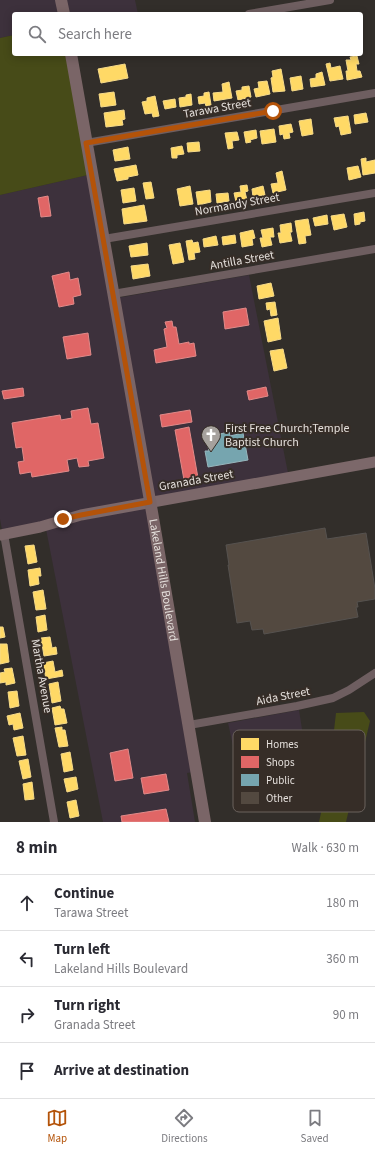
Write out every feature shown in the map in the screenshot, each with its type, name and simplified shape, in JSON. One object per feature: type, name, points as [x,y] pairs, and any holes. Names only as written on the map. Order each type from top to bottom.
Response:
[{"type":"main road","points":[[62,0],[64,12]]},
{"type":"main road","name":"Lakeland Hills Boulevard","points":[[71,56],[205,822]]},
{"type":"street","points":[[261,12],[330,0]]},
{"type":"street","name":"Tarawa Street","points":[[86,143],[375,93]]},
{"type":"street","name":"Normandy Street","points":[[104,239],[375,193]]},
{"type":"street","name":"Antilla Street","points":[[113,294],[375,249]]},
{"type":"street","name":"Granada Street","points":[[2,534],[40,527],[81,515],[375,462]]},
{"type":"street","name":"Martha Avenue","points":[[2,534],[54,822]]},
{"type":"street","name":"Aida Street","points":[[189,725],[333,698],[349,690],[375,673]]},
{"type":"shaded area","points":[[0,0],[58,0],[60,12],[12,12],[12,35],[0,38]]},
{"type":"shaded area","points":[[65,0],[135,0],[138,12],[67,12]]},
{"type":"shaded area","points":[[88,175],[146,499],[2,530],[0,519],[0,195]]},
{"type":"shaded area","points":[[249,275],[288,473],[153,497],[117,298]]},
{"type":"shaded area","points":[[147,507],[193,772],[187,773],[195,822],[103,822],[46,529]]},
{"type":"shaded area","points":[[299,710],[302,730],[233,730],[233,746],[228,723]]},
{"type":"green space","points":[[12,35],[12,56],[67,56],[88,175],[0,195],[0,38]]},
{"type":"green space","points":[[364,712],[370,721],[365,742],[365,730],[334,730],[336,713]]},
{"type":"green space","points":[[321,812],[348,812],[346,822],[319,822]]},
{"type":"building: Homes","points":[[357,56],[359,64],[356,64],[357,71],[360,71],[362,77],[347,80],[346,71],[348,71],[346,60],[351,60],[350,57]]},
{"type":"building: Homes","points":[[330,63],[331,68],[340,66],[343,79],[330,81],[326,64]]},
{"type":"building: Homes","points":[[125,64],[128,78],[101,83],[98,69]]},
{"type":"building: Homes","points":[[281,69],[285,91],[273,92],[271,78],[273,77],[272,71]]},
{"type":"building: Homes","points":[[322,72],[325,85],[311,87],[310,79],[316,78],[316,74]]},
{"type":"building: Homes","points":[[301,76],[303,89],[292,91],[290,78]]},
{"type":"building: Homes","points":[[267,81],[270,94],[256,97],[254,89],[259,88],[258,82]]},
{"type":"building: Homes","points":[[229,82],[232,98],[214,101],[213,93],[223,92],[222,84]]},
{"type":"building: Homes","points":[[249,86],[251,97],[238,100],[236,91],[242,90],[242,87]]},
{"type":"building: Homes","points":[[114,92],[116,105],[101,107],[99,94]]},
{"type":"building: Homes","points":[[209,92],[211,105],[206,106],[205,103],[199,104],[198,97],[204,96],[204,93]]},
{"type":"building: Homes","points":[[191,94],[192,105],[180,107],[179,98],[186,97],[186,95]]},
{"type":"building: Homes","points":[[155,96],[159,116],[153,117],[152,113],[145,114],[142,102],[147,101],[147,98]]},
{"type":"building: Homes","points":[[175,99],[176,107],[165,109],[163,101]]},
{"type":"building: Homes","points":[[124,110],[125,119],[122,120],[123,125],[106,127],[104,113]]},
{"type":"building: Homes","points":[[366,113],[368,122],[355,124],[354,115]]},
{"type":"building: Homes","points":[[348,116],[351,133],[341,135],[339,126],[336,127],[334,118]]},
{"type":"building: Homes","points":[[311,119],[313,134],[302,136],[299,121]]},
{"type":"building: Homes","points":[[291,124],[293,132],[289,133],[290,138],[284,139],[283,134],[280,135],[279,126]]},
{"type":"building: Homes","points":[[274,129],[276,142],[262,144],[260,131]]},
{"type":"building: Homes","points":[[256,130],[257,138],[246,143],[244,132]]},
{"type":"building: Homes","points":[[237,132],[239,140],[232,141],[233,148],[228,149],[225,133]]},
{"type":"building: Homes","points":[[199,142],[200,151],[188,152],[187,143]]},
{"type":"building: Homes","points":[[182,146],[184,154],[177,155],[177,158],[172,158],[171,148]]},
{"type":"building: Homes","points":[[128,147],[130,159],[115,161],[113,150]]},
{"type":"building: Homes","points":[[366,158],[366,162],[375,160],[375,173],[363,175],[361,159]]},
{"type":"building: Homes","points":[[136,165],[138,175],[117,181],[114,169]]},
{"type":"building: Homes","points":[[358,166],[361,177],[349,180],[347,168]]},
{"type":"building: Homes","points":[[282,171],[286,190],[273,193],[271,184],[278,183],[276,173]]},
{"type":"building: Homes","points":[[151,182],[154,198],[146,199],[143,183]]},
{"type":"building: Homes","points":[[247,185],[248,191],[245,192],[247,200],[236,202],[234,193],[241,192],[240,186]]},
{"type":"building: Homes","points":[[190,186],[193,204],[180,206],[177,189]]},
{"type":"building: Homes","points":[[263,186],[265,195],[253,197],[252,189]]},
{"type":"building: Homes","points":[[134,188],[136,201],[123,203],[121,190]]},
{"type":"building: Homes","points":[[210,190],[211,202],[198,205],[196,192]]},
{"type":"building: Homes","points":[[228,193],[229,201],[217,203],[216,194]]},
{"type":"building: Homes","points":[[144,205],[147,221],[124,224],[122,209]]},
{"type":"building: Homes","points":[[364,212],[365,221],[355,225],[354,214]]},
{"type":"building: Homes","points":[[344,214],[347,227],[334,230],[331,216]]},
{"type":"building: Homes","points":[[327,215],[328,224],[315,226],[313,218]]},
{"type":"building: Homes","points":[[308,219],[311,235],[305,236],[306,243],[299,244],[295,221]]},
{"type":"building: Homes","points":[[291,223],[292,232],[290,232],[292,241],[280,243],[278,233],[281,233],[280,225]]},
{"type":"building: Homes","points":[[273,228],[274,237],[270,237],[272,245],[262,247],[260,238],[263,238],[261,230]]},
{"type":"building: Homes","points":[[253,230],[255,238],[252,239],[253,245],[242,247],[240,233]]},
{"type":"building: Homes","points":[[235,235],[236,243],[223,245],[222,237]]},
{"type":"building: Homes","points":[[216,236],[218,245],[204,247],[203,239]]},
{"type":"building: Homes","points":[[192,240],[193,243],[198,242],[200,252],[194,253],[195,259],[189,260],[186,241]]},
{"type":"building: Homes","points":[[147,243],[148,255],[131,257],[129,246]]},
{"type":"building: Homes","points":[[180,243],[184,262],[173,264],[169,245]]},
{"type":"building: Homes","points":[[148,264],[150,276],[133,279],[131,266]]},
{"type":"building: Homes","points":[[271,283],[274,296],[259,299],[257,286]]},
{"type":"building: Homes","points":[[275,302],[277,315],[271,316],[270,309],[267,310],[266,303]]},
{"type":"building: Homes","points":[[278,318],[281,339],[268,342],[264,321]]},
{"type":"building: Homes","points":[[283,349],[287,368],[274,371],[270,351]]},
{"type":"building: Homes","points":[[34,545],[37,562],[28,564],[25,546]]},
{"type":"building: Homes","points":[[40,568],[41,576],[38,576],[39,584],[30,586],[28,570]]},
{"type":"building: Homes","points":[[43,590],[46,609],[36,610],[33,592]]},
{"type":"building: Homes","points":[[45,615],[47,630],[38,632],[36,617]]},
{"type":"building: Homes","points":[[0,627],[3,627],[5,637],[0,638]]},
{"type":"building: Homes","points":[[50,637],[52,648],[56,647],[57,654],[44,656],[41,638]]},
{"type":"building: Homes","points":[[0,644],[7,644],[9,662],[0,664]]},
{"type":"building: Homes","points":[[53,661],[55,672],[62,670],[63,676],[46,679],[43,663]]},
{"type":"building: Homes","points":[[12,668],[15,683],[6,685],[6,682],[0,683],[0,673],[5,672],[4,669]]},
{"type":"building: Homes","points":[[58,682],[61,701],[52,703],[49,684]]},
{"type":"building: Homes","points":[[17,691],[19,706],[10,708],[8,692]]},
{"type":"building: Homes","points":[[60,706],[61,709],[64,709],[67,723],[55,725],[52,708]]},
{"type":"building: Homes","points":[[20,713],[23,728],[14,730],[13,724],[9,725],[7,716]]},
{"type":"building: Homes","points":[[62,727],[62,730],[65,730],[68,746],[59,747],[55,728]]},
{"type":"building: Homes","points":[[23,736],[26,755],[17,756],[13,738]]},
{"type":"building: Homes","points":[[70,752],[73,770],[64,772],[61,754]]},
{"type":"building: Homes","points":[[28,759],[31,777],[23,779],[19,761]]},
{"type":"building: Homes","points":[[76,777],[78,789],[67,792],[64,779]]},
{"type":"building: Homes","points":[[32,782],[34,799],[25,800],[23,784]]},
{"type":"building: Homes","points":[[76,800],[79,816],[70,818],[67,802]]},
{"type":"building: Shops","points":[[48,196],[51,216],[41,217],[38,198]]},
{"type":"building: Shops","points":[[69,272],[70,280],[78,278],[81,295],[73,297],[74,304],[59,307],[52,276]]},
{"type":"building: Shops","points":[[246,308],[249,325],[225,329],[223,312]]},
{"type":"building: Shops","points":[[172,321],[173,327],[176,327],[179,344],[189,342],[189,344],[194,343],[196,356],[156,363],[154,350],[167,347],[164,329],[167,328],[165,322]]},
{"type":"building: Shops","points":[[88,333],[91,355],[67,359],[63,337]]},
{"type":"building: Shops","points":[[266,387],[268,396],[249,400],[247,391]]},
{"type":"building: Shops","points":[[23,388],[24,396],[4,399],[2,391]]},
{"type":"building: Shops","points":[[88,408],[91,424],[98,423],[104,458],[88,461],[89,466],[79,467],[77,458],[67,460],[69,471],[32,477],[31,472],[20,474],[18,462],[24,461],[22,447],[16,448],[12,423],[60,415],[61,420],[72,418],[71,411]]},
{"type":"building: Shops","points":[[190,410],[192,422],[162,427],[160,415]]},
{"type":"building: Shops","points":[[189,427],[198,478],[184,480],[175,430]]},
{"type":"building: Shops","points":[[128,749],[133,778],[115,781],[110,753]]},
{"type":"building: Shops","points":[[166,774],[169,790],[144,794],[141,778]]},
{"type":"building: Shops","points":[[166,809],[169,822],[122,822],[121,816]]},
{"type":"building: Public","points":[[229,432],[230,436],[243,433],[248,460],[208,467],[205,451],[209,451],[206,437]]},
{"type":"building: Other","points":[[325,528],[327,539],[366,533],[375,589],[375,599],[357,602],[358,607],[356,607],[358,617],[264,634],[263,629],[252,630],[250,621],[237,623],[226,545]]},
{"type":"place","name":"First Free Church;Temple Baptist Church","points":[[211,452]]},
{"type":"route","points":[[63,519],[150,502],[86,143],[273,111]]}]
